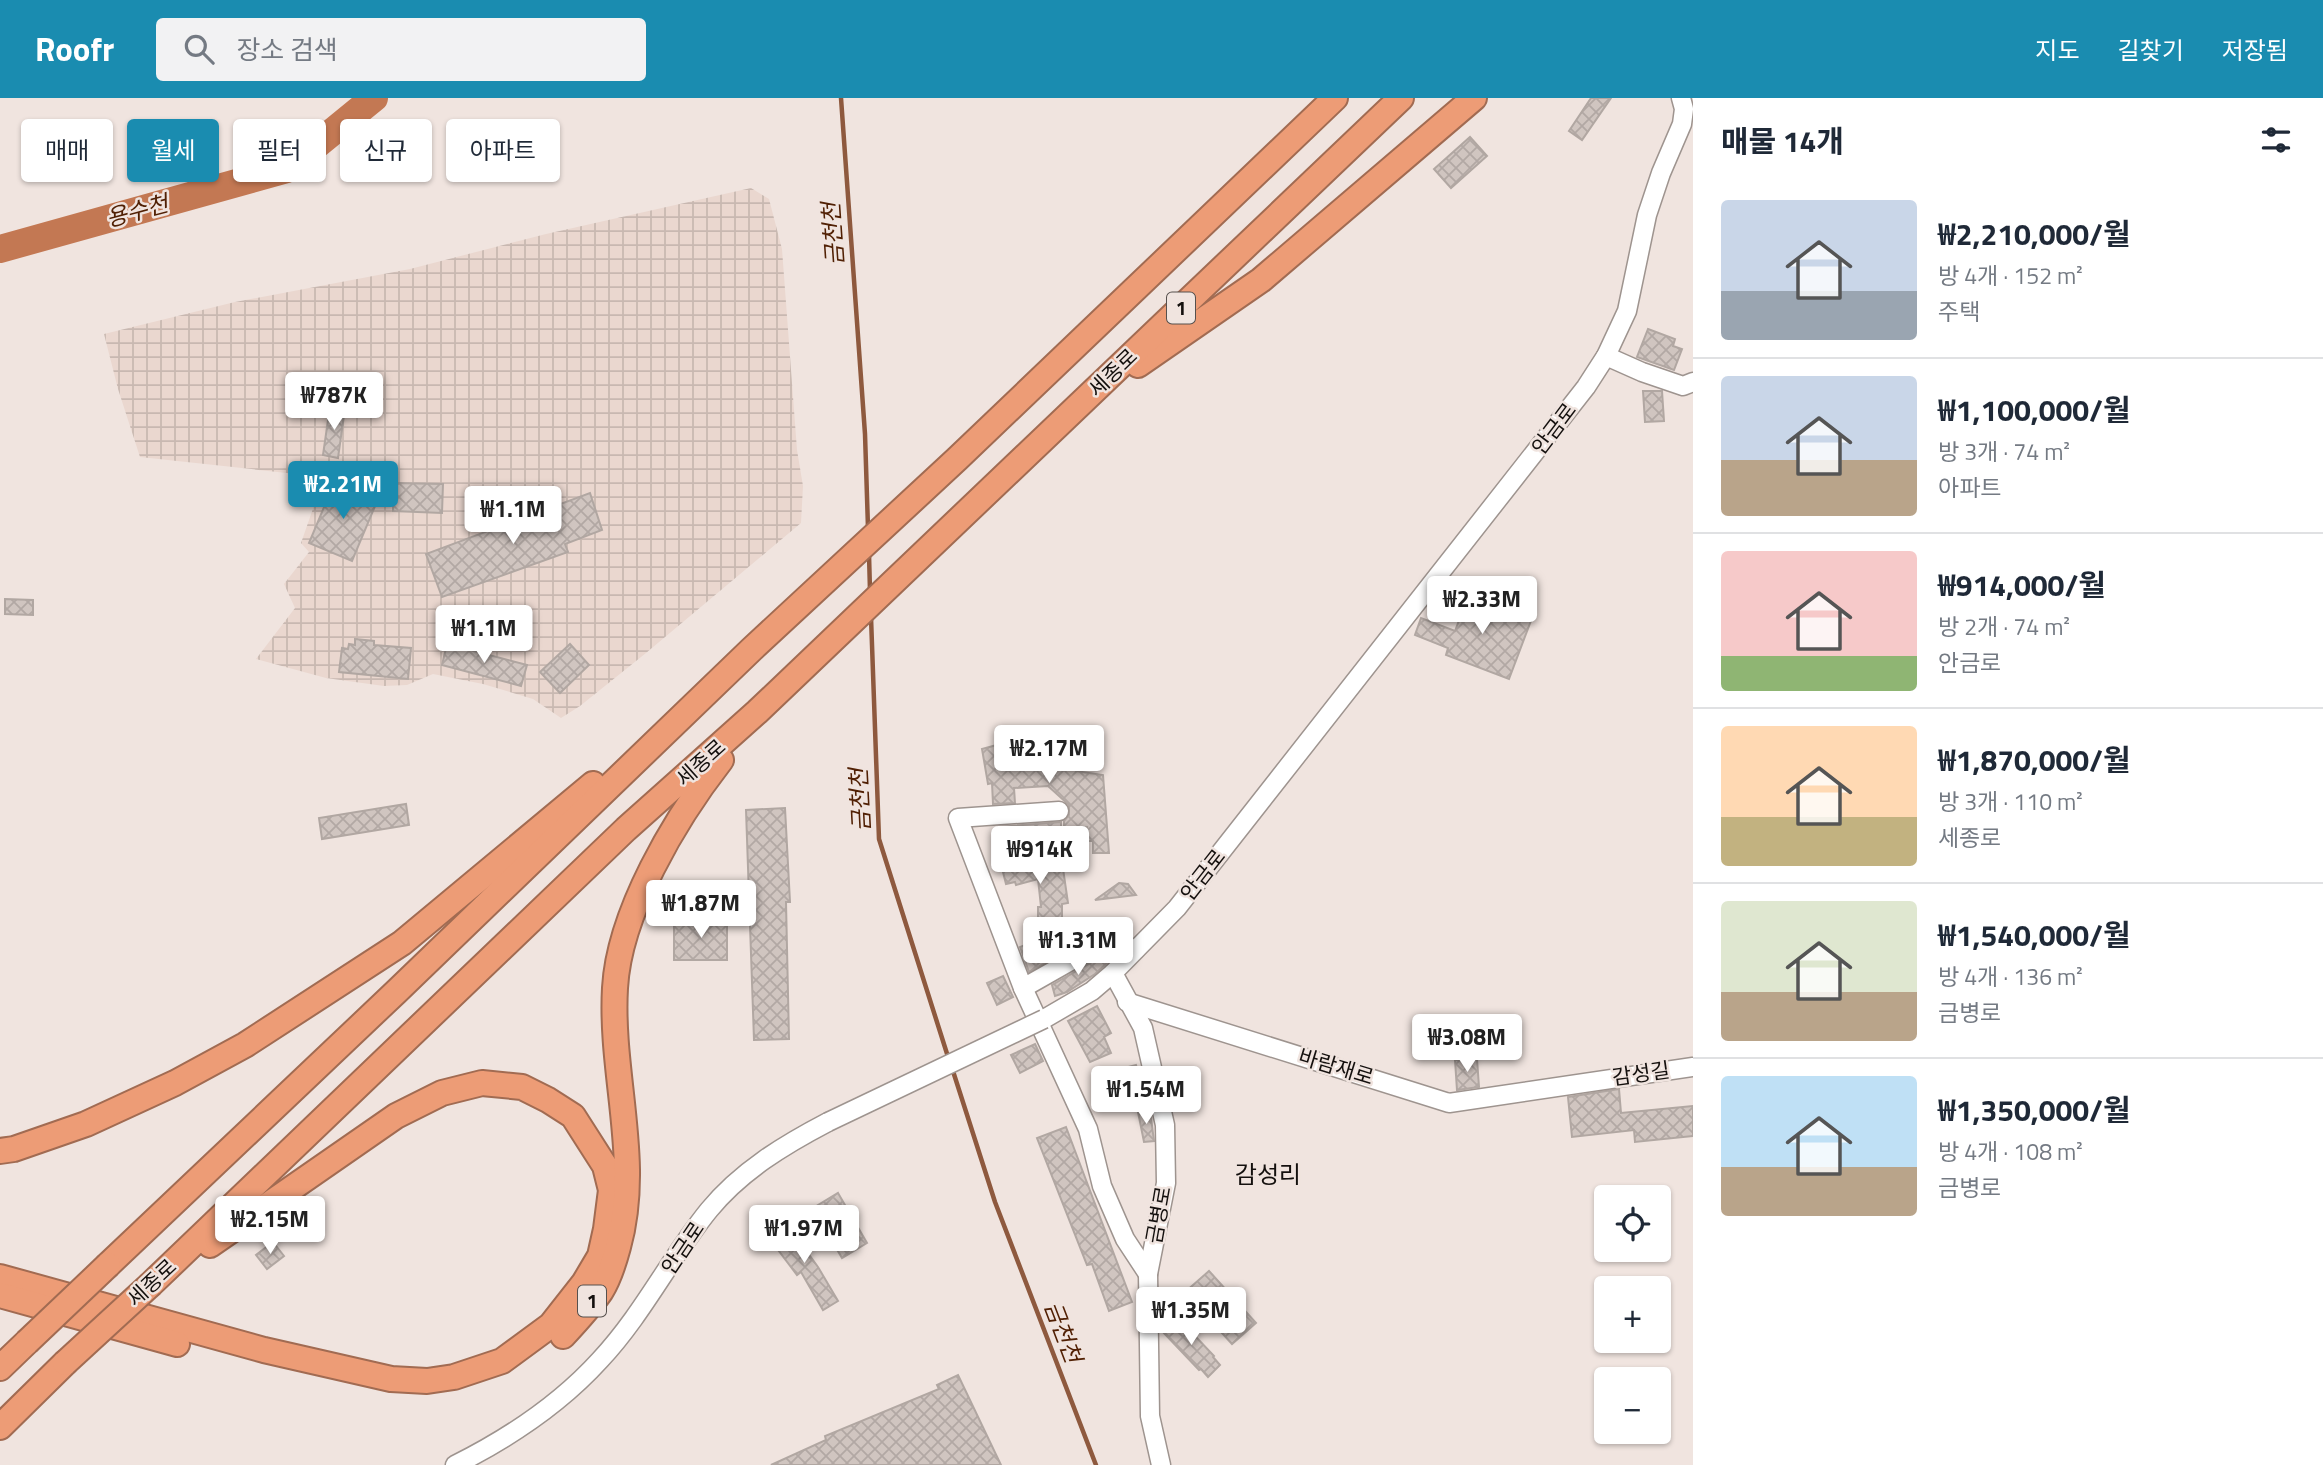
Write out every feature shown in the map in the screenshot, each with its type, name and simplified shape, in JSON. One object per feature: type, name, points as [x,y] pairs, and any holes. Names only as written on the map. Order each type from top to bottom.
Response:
[{"type":"highway","name":"세종로","points":[[0,1368],[752,649],[1335,98]]},
{"type":"highway","name":"세종로","points":[[0,1427],[626,829],[757,712],[1401,98]]},
{"type":"highway","points":[[1072,412],[1261,280],[1474,98]]},
{"type":"highway","name":"1","points":[[0,1151],[14,1149],[86,1124],[174,1083],[245,1045],[402,943],[575,798],[699,702]]},
{"type":"highway","name":"1","points":[[0,1295],[258,1366],[390,1394],[430,1396],[461,1392],[490,1382],[527,1363],[564,1335],[602,1290],[614,1263],[624,1228],[628,1150],[615,1041],[615,987],[623,938],[647,880],[673,830],[704,782],[757,712]]},
{"type":"highway","points":[[0,1277],[264,1350],[391,1379],[427,1381],[454,1377],[502,1361],[551,1325],[584,1283],[600,1256],[611,1190],[605,1166],[573,1116],[522,1087],[482,1083],[442,1093],[396,1116],[151,1284]]},
{"type":"highway","points":[[0,1135],[86,1124]]},
{"type":"street","name":"안금로","points":[[455,1465],[492,1447],[568,1391],[599,1362],[628,1327],[682,1244],[711,1207],[769,1155],[828,1122],[1044,1019],[1092,991],[1152,936],[1520,473],[1586,387],[1606,356],[1627,311],[1647,215],[1682,124],[1684,102]]},
{"type":"street","points":[[1606,356],[1642,372],[1690,386]]},
{"type":"street","points":[[1059,811],[958,818],[1023,989],[1088,1129],[1102,1186],[1125,1239],[1148,1274]]},
{"type":"street","points":[[1023,989],[1090,950],[1115,946],[1136,949]]},
{"type":"street","name":"금병로","points":[[1113,973],[1143,1028],[1165,1125],[1166,1183],[1148,1274],[1150,1416],[1161,1465]]},
{"type":"street","name":"바람재로","points":[[1127,1002],[1449,1103],[1588,1081]]},
{"type":"street","name":"감성길","points":[[1588,1081],[1693,1067]]},
{"type":"shaded area","points":[[751,188],[769,199],[782,249],[797,450],[803,486],[801,523],[646,653],[561,718],[533,699],[483,684],[433,674],[407,685],[384,686],[326,678],[256,659],[295,608],[284,584],[309,552],[301,543],[324,477],[140,457],[104,334],[235,302],[410,269],[546,234]]},
{"type":"building","points":[[1591,98],[1611,98],[1582,140],[1569,131]]},
{"type":"building","points":[[1470,137],[1487,156],[1451,188],[1434,169]]},
{"type":"building","points":[[1648,329],[1675,339],[1673,346],[1682,349],[1674,370],[1637,357]]},
{"type":"building","points":[[1643,391],[1662,391],[1664,421],[1645,422]]},
{"type":"building","points":[[330,406],[345,408],[338,458],[323,455]]},
{"type":"building","points":[[335,481],[378,499],[352,561],[309,543]]},
{"type":"building","points":[[394,483],[443,484],[442,513],[393,511]]},
{"type":"building","points":[[590,493],[602,530],[565,544],[568,552],[442,597],[426,554]]},
{"type":"building","points":[[1469,594],[1532,618],[1509,679],[1446,655],[1448,648],[1415,635],[1421,618],[1455,631]]},
{"type":"building","points":[[5,599],[33,600],[33,615],[5,614]]},
{"type":"building","points":[[355,639],[374,641],[374,645],[411,648],[408,679],[339,672],[342,648],[348,649],[349,644],[355,645]]},
{"type":"building","points":[[447,644],[527,665],[521,686],[442,665]]},
{"type":"building","points":[[570,644],[589,665],[560,693],[540,672]]},
{"type":"building","points":[[1024,736],[1025,743],[1041,741],[1043,761],[1053,750],[1076,771],[1103,775],[1109,853],[1093,853],[1093,841],[1088,841],[1087,827],[1064,829],[1069,805],[1048,786],[1014,788],[1015,803],[993,804],[992,783],[988,784],[982,749],[1004,743],[1003,739]]},
{"type":"building","points":[[406,804],[409,825],[322,839],[319,818]]},
{"type":"building","points":[[785,808],[790,902],[786,902],[789,1039],[754,1040],[746,810]]},
{"type":"building","points":[[1061,822],[1061,855],[1068,903],[1062,904],[1062,932],[1077,925],[1089,939],[1029,972],[1020,947],[1038,940],[1038,907],[1041,907],[1038,879],[1016,885],[1015,882],[1006,884],[1001,864],[998,865],[998,827]]},
{"type":"building","points":[[1119,883],[1128,884],[1136,895],[1095,900]]},
{"type":"building","points":[[674,919],[727,919],[727,960],[674,960]]},
{"type":"building","points":[[1105,959],[1108,962],[1095,974],[1067,992],[1055,996],[1052,985],[1094,961]]},
{"type":"building","points":[[1003,976],[1013,997],[997,1005],[987,983]]},
{"type":"building","points":[[1097,1006],[1111,1033],[1104,1037],[1111,1053],[1090,1062],[1068,1021]]},
{"type":"building","points":[[1035,1044],[1043,1061],[1020,1073],[1011,1055]]},
{"type":"building","points":[[1477,1059],[1479,1087],[1457,1090],[1455,1060]]},
{"type":"building","points":[[1136,1065],[1145,1098],[1126,1103],[1117,1070]]},
{"type":"building","points":[[1619,1089],[1621,1113],[1693,1106],[1693,1136],[1635,1142],[1634,1130],[1572,1137],[1568,1097]]},
{"type":"building","points":[[1150,1110],[1154,1141],[1144,1142],[1138,1112]]},
{"type":"building","points":[[1066,1127],[1132,1302],[1109,1311],[1092,1264],[1087,1265],[1037,1138]]},
{"type":"building","points":[[838,1193],[867,1243],[842,1258],[813,1208]]},
{"type":"building","points":[[787,1224],[818,1267],[838,1301],[823,1310],[801,1272],[797,1275],[769,1238]]},
{"type":"building","points":[[273,1242],[284,1256],[267,1269],[256,1255]]},
{"type":"building","points":[[1209,1271],[1256,1323],[1232,1344],[1185,1292]]},
{"type":"building","points":[[1177,1317],[1220,1365],[1208,1377],[1162,1331]]},
{"type":"building","points":[[958,1375],[1001,1465],[771,1465],[826,1440],[825,1436],[939,1389],[937,1385]]},
{"type":"waterway","name":"용수천","points":[[0,249],[287,169],[374,98]]},
{"type":"waterway","name":"금천천","points":[[841,98],[865,434],[868,528]]},
{"type":"waterway","name":"금천천","points":[[869,554],[870,591]]},
{"type":"waterway","name":"금천천","points":[[871,617],[879,839],[949,1060]]},
{"type":"waterway","name":"금천천","points":[[952,1068],[995,1202],[1096,1465]]},
{"type":"district","name":"감성리","points":[[1268,1175]]}]
